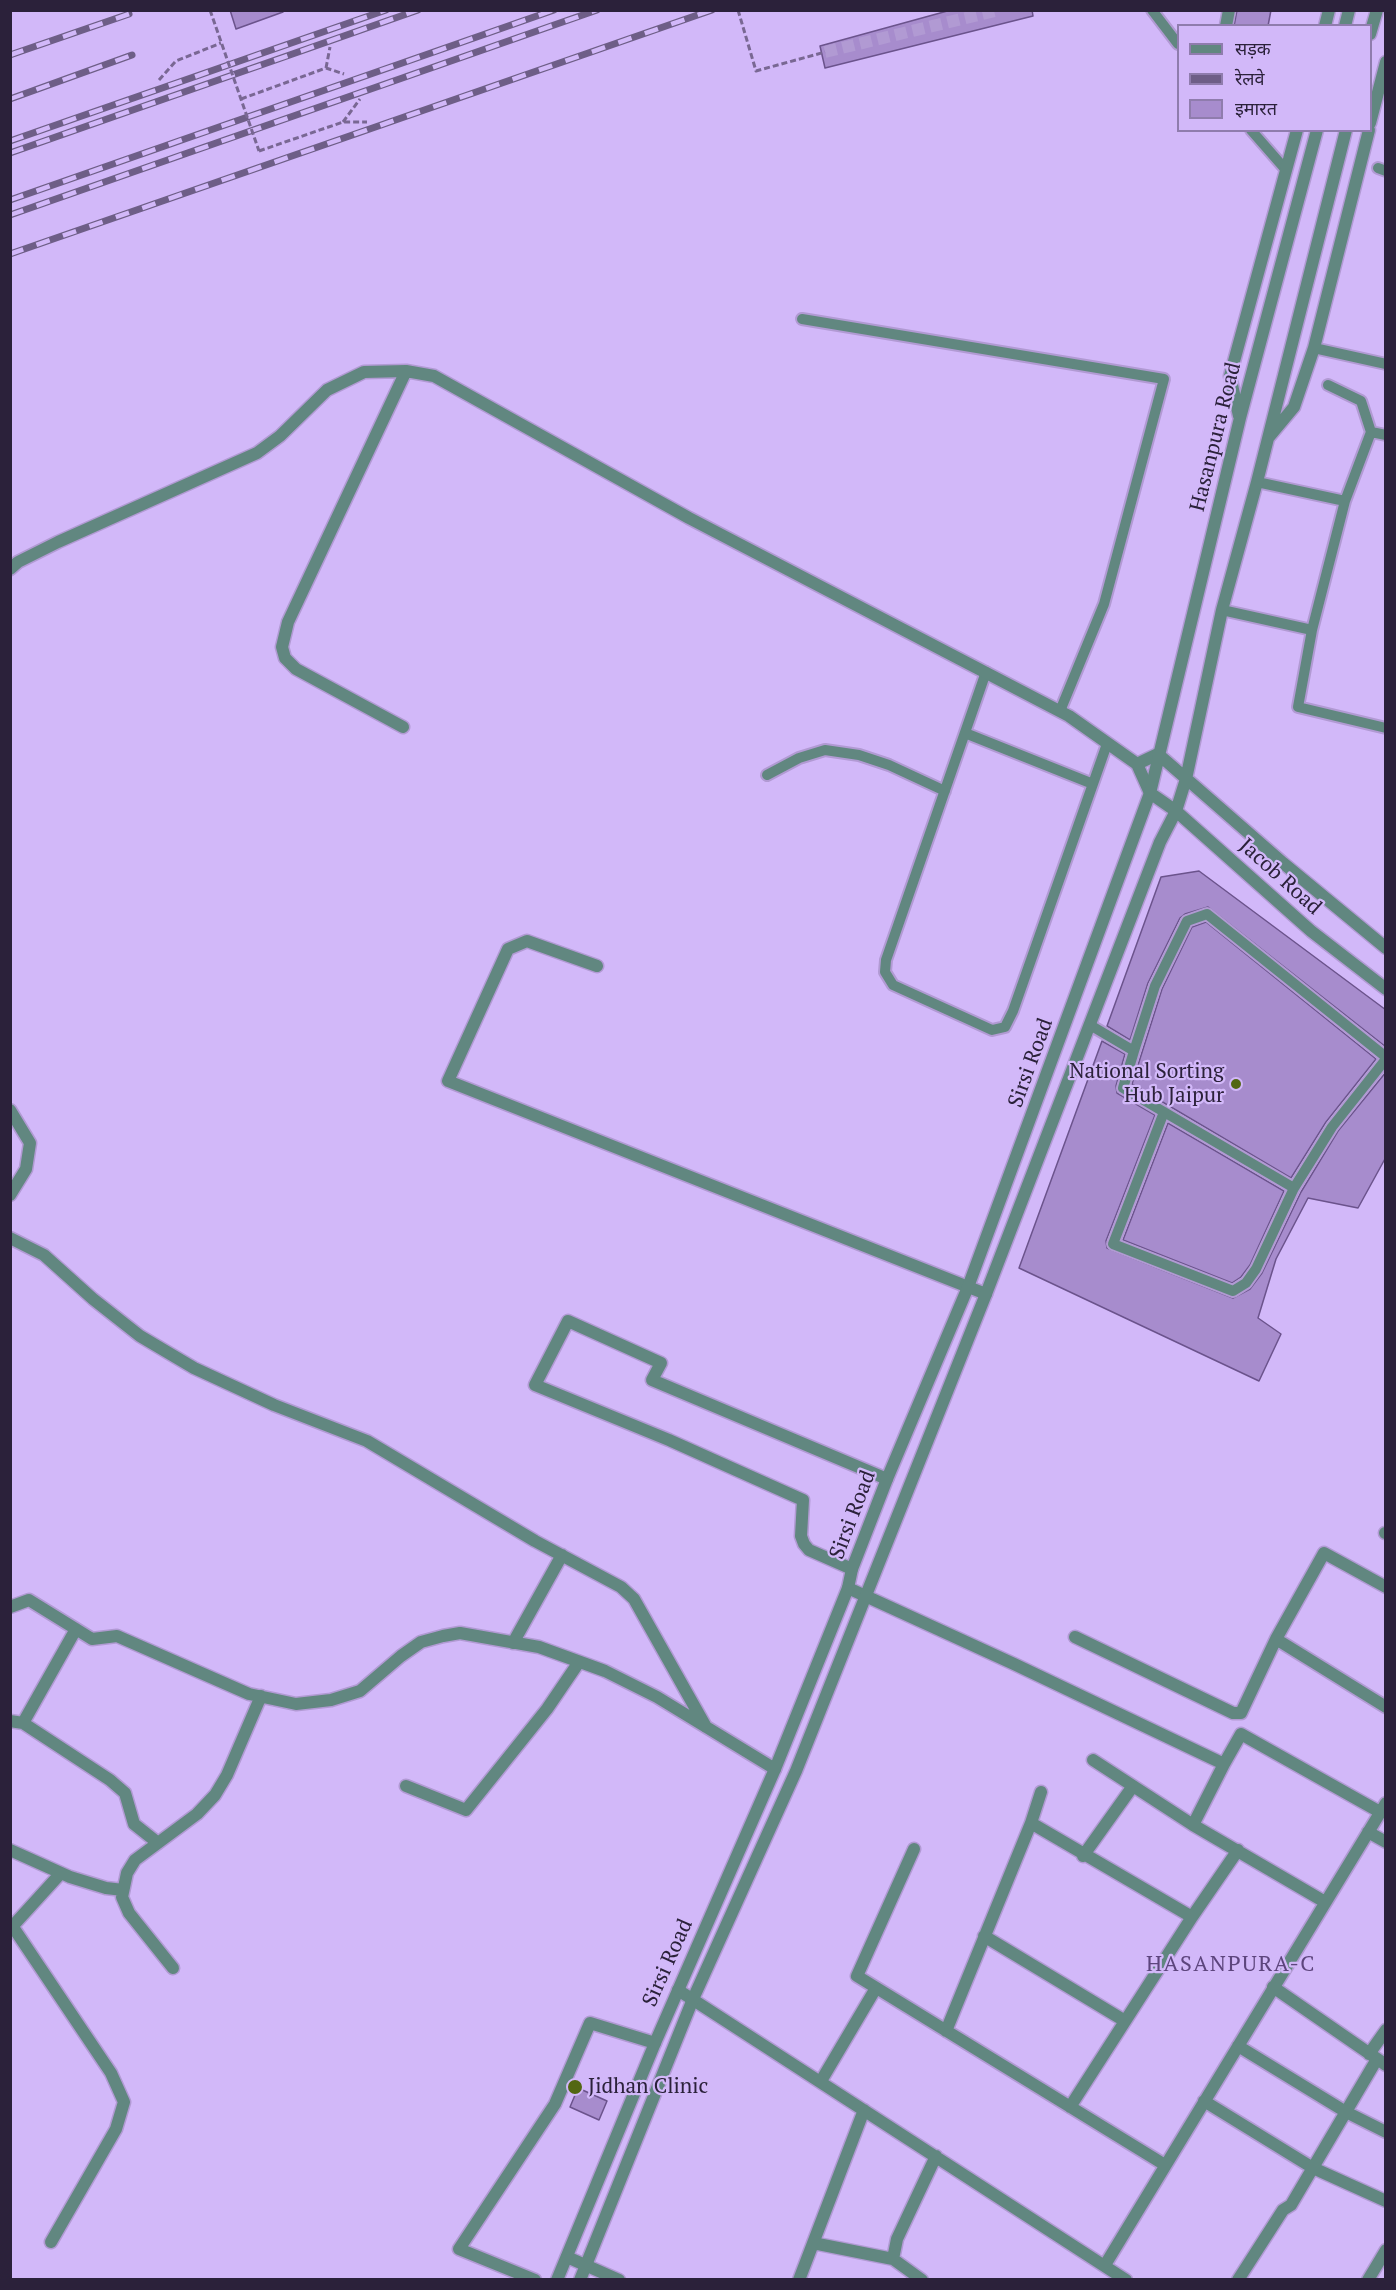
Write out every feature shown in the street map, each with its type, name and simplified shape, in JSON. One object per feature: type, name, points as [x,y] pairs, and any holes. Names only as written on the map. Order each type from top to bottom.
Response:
[{"type":"street","points":[[1372,30],[1377,10]]},
{"type":"street","points":[[1372,119],[1386,62]]},
{"type":"street","points":[[1240,418],[1230,376],[1296,132]]},
{"type":"street","name":"Hasanpura Road","points":[[1158,754],[1240,418],[1316,132]]},
{"type":"street","name":"Sirsi Road","points":[[580,2280],[693,2000],[796,1771],[986,1294],[1160,842],[1176,810],[1186,779],[1222,610],[1257,482],[1345,132]]},
{"type":"street","points":[[1266,441],[1294,407],[1314,348],[1368,132]]},
{"type":"street","points":[[404,727],[296,669],[285,658],[282,647],[288,622],[406,371]]},
{"type":"street","points":[[13,564],[257,453],[280,436],[327,390],[364,372],[406,371],[434,376],[689,518],[1060,711],[1137,764],[1150,792]]},
{"type":"street","points":[[1137,764],[1158,754]]},
{"type":"street","name":"Sirsi Road","points":[[557,2280],[655,2043],[775,1769],[848,1588],[852,1569],[887,1479],[968,1287],[1150,792],[1158,754]]},
{"type":"street","name":"Jacob Road","points":[[1158,754],[1386,948]]},
{"type":"street","name":"Jacob Road","points":[[1150,792],[1176,810],[1311,931],[1386,989]]},
{"type":"street","points":[[597,966],[527,941],[508,949],[448,1081],[986,1294]]},
{"type":"street","points":[[10,1110],[30,1143],[26,1169],[10,1195]]},
{"type":"street","points":[[10,1238],[44,1255],[93,1299],[140,1336],[158,1347],[195,1368],[274,1405],[367,1441],[621,1587],[634,1599],[706,1727]]},
{"type":"street","points":[[852,1569],[809,1550],[804,1544],[801,1536],[803,1500],[669,1440],[536,1385],[568,1321],[661,1363],[652,1380],[887,1479]]},
{"type":"street","points":[[1193,1825],[1241,1734],[1241,1713],[1276,1639],[1324,1553],[1386,1587]]},
{"type":"street","points":[[513,1643],[562,1555]]},
{"type":"street","points":[[848,1588],[1224,1764]]},
{"type":"street","points":[[10,1607],[29,1600],[92,1639],[117,1636],[249,1694],[296,1704],[331,1700],[360,1691],[421,1642],[443,1636],[460,1633],[538,1647],[605,1671],[657,1697],[775,1769]]},
{"type":"street","points":[[76,1629],[17,1722],[110,1780],[125,1793],[134,1824],[158,1843]]},
{"type":"street","points":[[1076,1637],[1233,1713],[1241,1713]]},
{"type":"street","points":[[1276,1639],[1386,1707]]},
{"type":"street","points":[[406,1786],[466,1810],[547,1709],[579,1662]]},
{"type":"street","points":[[173,1968],[129,1913],[122,1897],[127,1873],[135,1860],[197,1814],[215,1796],[227,1775],[261,1696]]},
{"type":"street","points":[[1105,2265],[1383,1808],[1241,1734]]},
{"type":"street","points":[[1093,1760],[1193,1825],[1325,1902]]},
{"type":"street","points":[[1083,1856],[1133,1786]]},
{"type":"street","points":[[946,2031],[1031,1823],[1041,1792]]},
{"type":"street","points":[[1031,1823],[1083,1856],[1191,1917]]},
{"type":"street","points":[[1368,1832],[1386,1842]]},
{"type":"street","points":[[914,1849],[857,1976],[1165,2165]]},
{"type":"street","points":[[10,1850],[89,1884],[123,1890]]},
{"type":"street","points":[[1070,2107],[1191,1917],[1238,1850]]},
{"type":"street","points":[[51,2242],[116,2129],[124,2102],[111,2073],[12,1928],[61,1873]]},
{"type":"street","points":[[984,1936],[1125,2021]]},
{"type":"street","points":[[1273,1987],[1377,2059]]},
{"type":"street","points":[[821,2081],[876,1988]]},
{"type":"street","points":[[678,1990],[1126,2280]]},
{"type":"street","points":[[535,2280],[459,2249],[555,2104],[590,2023],[655,2043]]},
{"type":"street","points":[[1238,2280],[1283,2210],[1291,2205],[1313,2168],[1377,2059],[1386,2030]]},
{"type":"street","points":[[1238,2046],[1346,2112],[1386,2132]]},
{"type":"street","points":[[1204,2101],[1313,2168],[1386,2201]]},
{"type":"street","points":[[799,2280],[864,2110]]},
{"type":"street","points":[[893,2259],[897,2239],[936,2156]]},
{"type":"street","points":[[813,2243],[893,2259],[922,2280]]},
{"type":"street","points":[[1368,2280],[1386,2250]]},
{"type":"street","points":[[567,2257],[619,2280]]},
{"type":"lane","points":[[1152,10],[1177,41]]},
{"type":"lane","points":[[1253,132],[1286,170]]},
{"type":"lane","points":[[802,319],[1164,379],[1104,604],[1060,711]]},
{"type":"lane","points":[[1314,348],[1386,364]]},
{"type":"lane","points":[[1328,385],[1361,401],[1371,432],[1345,501],[1312,630],[1298,707],[1386,728]]},
{"type":"lane","points":[[1371,432],[1386,435]]},
{"type":"lane","points":[[1257,482],[1345,501]]},
{"type":"lane","points":[[1222,610],[1312,630]]},
{"type":"lane","points":[[986,672],[886,960],[885,972],[893,985],[992,1030],[1005,1027],[1013,1011],[1107,744]]},
{"type":"lane","points":[[965,733],[1093,784]]},
{"type":"lane","points":[[766,775],[799,758],[825,750],[859,755],[889,765],[945,791]]},
{"type":"lane","points":[[1164,1112],[1113,1244],[1233,1291],[1246,1283],[1256,1269],[1294,1188],[1332,1127],[1386,1058],[1206,914],[1187,921],[1155,986],[1123,1088],[1294,1188]]},
{"type":"lane","points":[[1090,1025],[1134,1051]]},
{"type":"path","points":[[210,10],[259,151],[343,122],[367,122]]},
{"type":"path","points":[[738,10],[756,71],[825,52]]},
{"type":"path","points":[[159,80],[176,61],[221,43]]},
{"type":"path","points":[[326,68],[330,47]]},
{"type":"path","points":[[242,99],[326,68],[344,74]]},
{"type":"path","points":[[343,122],[360,99]]},
{"type":"building","points":[[230,10],[282,10],[283,12],[236,29]]},
{"type":"building","points":[[951,10],[1032,10],[1033,16],[825,68],[820,46]]},
{"type":"building","points":[[1237,10],[1271,10],[1268,24],[1234,24]]},
{"type":"building","points":[[1199,871],[1386,1010],[1386,1047],[1208,907],[1185,914],[1180,918],[1148,983],[1130,1040],[1107,1026],[1161,877]]},
{"type":"building","points":[[1206,922],[1376,1059],[1326,1122],[1291,1178],[1132,1084],[1162,989],[1192,927]]},
{"type":"building","points":[[1102,1041],[1125,1054],[1116,1086],[1117,1093],[1155,1115],[1106,1241],[1107,1248],[1233,1298],[1250,1289],[1262,1273],[1301,1192],[1338,1131],[1386,1072],[1386,1157],[1358,1208],[1308,1198],[1276,1259],[1258,1318],[1281,1334],[1259,1381],[1019,1268]]},
{"type":"building","points":[[1168,1123],[1284,1191],[1250,1265],[1241,1277],[1232,1283],[1123,1240]]},
{"type":"building","points":[[578,2088],[607,2101],[599,2120],[570,2107]]},
{"type":"tunnel","points":[[825,52],[999,10]]},
{"type":"railway","points":[[10,141],[386,10]]},
{"type":"railway","points":[[10,153],[418,10]]},
{"type":"railway","points":[[10,200],[554,10]]},
{"type":"railway","points":[[10,215],[597,10]]},
{"type":"railway","points":[[10,254],[712,10]]},
{"type":"railway","points":[[10,55],[129,14]]},
{"type":"railway","points":[[10,99],[132,55]]},
{"type":"place","name":"National Sorting Hub Jaipur","points":[[1236,1084]]},
{"type":"place","name":"Jidhan Clinic","points":[[575,2087]]},
{"type":"district","name":"HASANPURA-C","points":[[1231,1965]]}]
